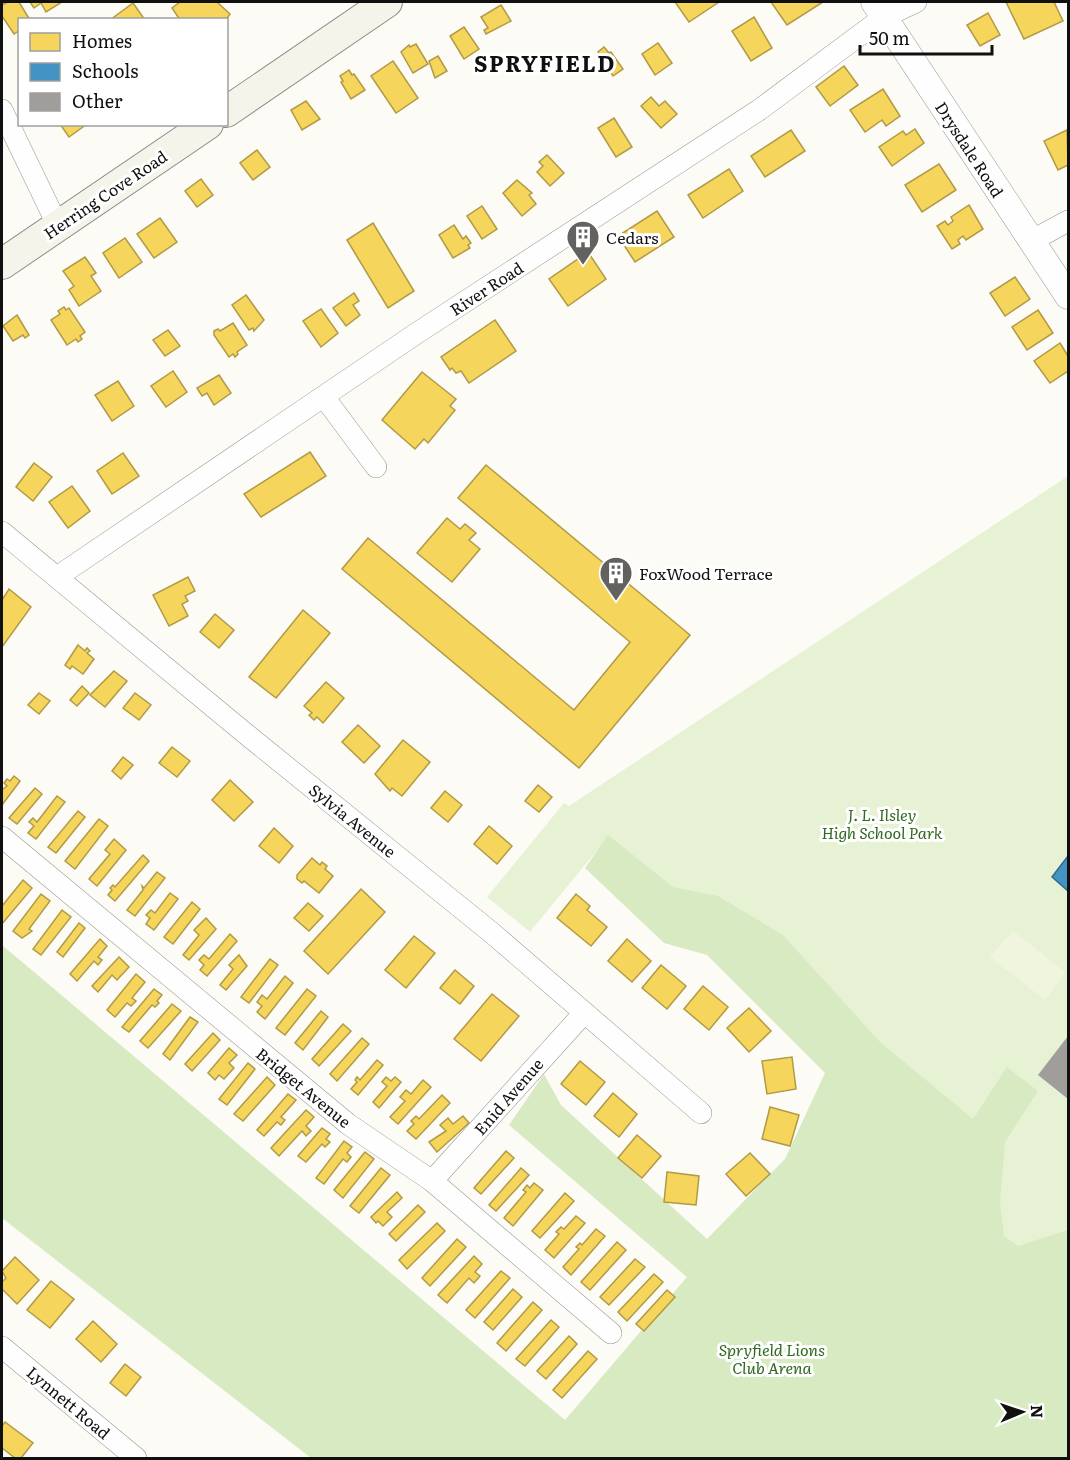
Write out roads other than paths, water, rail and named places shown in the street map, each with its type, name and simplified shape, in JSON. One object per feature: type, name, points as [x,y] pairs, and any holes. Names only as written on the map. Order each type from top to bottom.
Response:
[{"type":"main road","points":[[228,111],[387,2]]},
{"type":"main road","name":"Herring Cove Road","points":[[2,264],[205,126]]},
{"type":"street","name":"River Road","points":[[57,577],[324,397],[759,110],[879,9],[916,2]]},
{"type":"street","name":"Drysdale Road","points":[[879,9],[1068,296]]},
{"type":"street","points":[[2,110],[58,226]]},
{"type":"street","points":[[1030,241],[1068,221]]},
{"type":"street","points":[[324,397],[376,467]]},
{"type":"street","name":"Sylvia Avenue","points":[[2,532],[492,933],[701,1113]]},
{"type":"street","name":"Bridget Avenue","points":[[2,837],[348,1124],[432,1180],[611,1333]]},
{"type":"street","name":"Enid Avenue","points":[[432,1180],[584,1013]]},
{"type":"street","name":"Lynnett Road","points":[[2,1347],[136,1458]]},
{"type":"place","name":"Cedars","points":[[583,266]]},
{"type":"place","name":"FoxWood Terrace","points":[[616,602]]},
{"type":"district","name":"SPRYFIELD","points":[[545,62]]},
{"type":"park label","name":"J. L. Ilsley High School Park","points":[[882,823]]},
{"type":"park label","name":"Spryfield Lions Club Arena","points":[[772,1358]]}]
